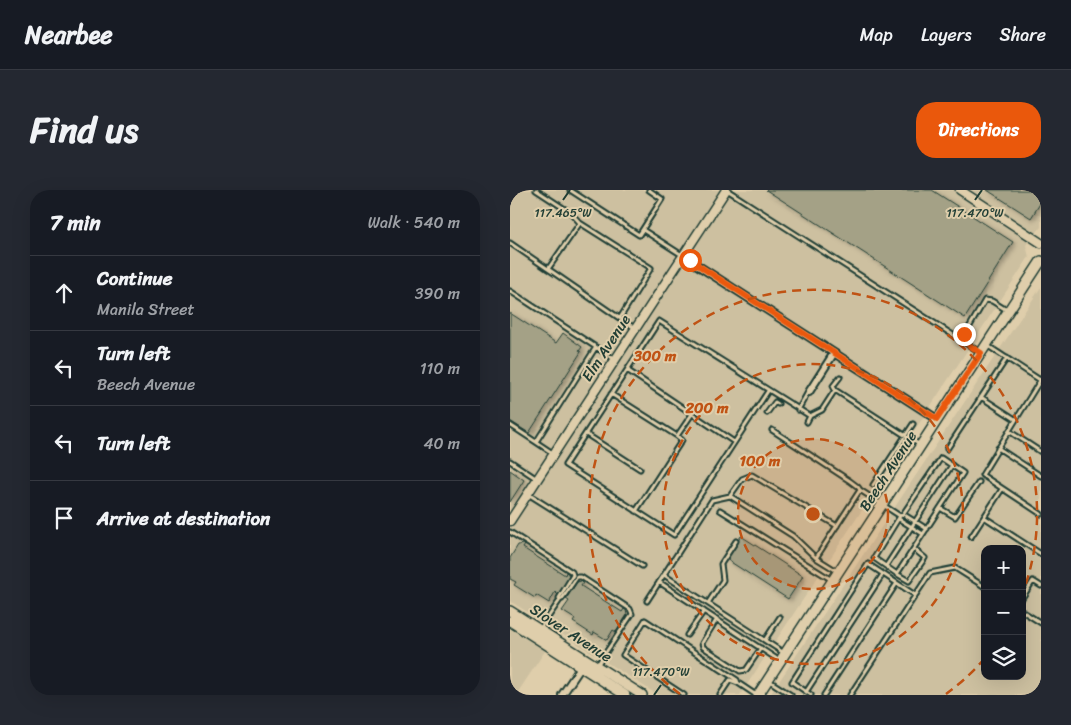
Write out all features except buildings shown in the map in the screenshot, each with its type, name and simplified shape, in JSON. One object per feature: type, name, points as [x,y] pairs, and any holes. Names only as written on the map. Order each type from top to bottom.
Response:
[{"type":"main road","name":"Beech Avenue","points":[[757,695],[1041,261]]},
{"type":"main road","name":"Slover Avenue","points":[[510,611],[642,695]]},
{"type":"main road","name":"Slover Avenue","points":[[510,621],[625,695]]},
{"type":"street","name":"Elm Avenue","points":[[510,521],[726,190]]},
{"type":"street","points":[[960,190],[1041,242]]},
{"type":"street","points":[[683,256],[937,419]]},
{"type":"street","points":[[808,392],[834,353]]},
{"type":"street","points":[[562,695],[581,667]]},
{"type":"lane","points":[[536,190],[571,213],[580,223],[651,268],[620,318]]},
{"type":"lane","points":[[570,190],[639,236],[662,200],[649,190]]},
{"type":"lane","points":[[726,190],[964,342],[1006,358],[1041,379],[982,475],[1041,514]]},
{"type":"lane","points":[[548,269],[580,223]]},
{"type":"lane","points":[[643,230],[683,256]]},
{"type":"lane","points":[[510,243],[635,328]]},
{"type":"lane","points":[[510,291],[615,359]]},
{"type":"lane","points":[[964,342],[964,334],[985,300],[992,301],[1008,311]]},
{"type":"lane","points":[[768,391],[674,535],[565,465],[659,322],[810,416],[814,416],[822,410],[835,390],[833,386],[840,377]]},
{"type":"lane","points":[[536,442],[596,347]]},
{"type":"lane","points":[[947,449],[1006,358]]},
{"type":"lane","points":[[627,370],[734,442]]},
{"type":"lane","points":[[835,390],[920,445]]},
{"type":"lane","points":[[798,410],[808,392]]},
{"type":"lane","points":[[612,394],[682,440],[636,511]]},
{"type":"lane","points":[[981,397],[1015,419]]},
{"type":"lane","points":[[768,413],[775,402],[778,404]]},
{"type":"lane","points":[[677,436],[692,414]]},
{"type":"lane","points":[[807,422],[810,416]]},
{"type":"lane","points":[[873,485],[913,424]]},
{"type":"lane","points":[[510,425],[554,454]]},
{"type":"lane","points":[[772,430],[883,505],[901,516],[915,521],[926,529]]},
{"type":"lane","points":[[1009,431],[1041,452]]},
{"type":"lane","points":[[586,434],[640,469]]},
{"type":"lane","points":[[998,448],[1041,476]]},
{"type":"lane","points":[[897,574],[963,473],[939,458],[874,558],[897,574],[910,581],[925,558],[914,549]]},
{"type":"lane","points":[[510,461],[537,479]]},
{"type":"lane","points":[[886,566],[952,465]]},
{"type":"lane","points":[[647,601],[712,500],[730,496],[742,479],[752,475],[836,526]]},
{"type":"lane","points":[[940,508],[955,517],[979,482]]},
{"type":"lane","points":[[971,537],[1002,489]]},
{"type":"lane","points":[[816,558],[860,490]]},
{"type":"lane","points":[[528,494],[642,566]]},
{"type":"lane","points":[[730,496],[793,536],[816,558],[838,571]]},
{"type":"lane","points":[[720,510],[832,580]]},
{"type":"lane","points":[[901,516],[911,527],[923,534]]},
{"type":"lane","points":[[984,517],[1041,554]]},
{"type":"lane","points":[[510,532],[572,572],[573,575],[559,598],[560,600]]},
{"type":"lane","points":[[708,603],[723,580],[721,564],[736,541]]},
{"type":"lane","points":[[811,695],[792,682],[868,564],[915,595]]},
{"type":"lane","points":[[850,695],[930,573],[953,567],[981,584]]},
{"type":"lane","points":[[806,692],[883,574]]},
{"type":"lane","points":[[664,575],[765,640],[782,657]]},
{"type":"lane","points":[[540,629],[578,577],[581,577],[630,609],[632,614],[597,666]]},
{"type":"lane","points":[[1026,592],[1033,581],[1041,586]]},
{"type":"lane","points":[[659,582],[761,648],[782,657]]},
{"type":"lane","points":[[824,695],[897,583]]},
{"type":"lane","points":[[687,636],[704,610]]},
{"type":"lane","points":[[1026,614],[1041,623]]},
{"type":"lane","points":[[765,640],[780,617]]},
{"type":"lane","points":[[717,619],[702,642],[703,647],[740,672],[746,670],[761,648]]},
{"type":"lane","points":[[684,695],[623,655],[645,620],[732,676],[738,683]]},
{"type":"lane","points":[[768,679],[785,693],[791,695]]},
{"type":"lane","points":[[720,695],[730,680],[757,695]]},
{"type":"shaded area","points":[[510,190],[1041,190],[1041,227],[1026,245],[1029,257],[740,695],[658,695],[510,601]]},
{"type":"shaded area","points":[[1041,287],[1041,695],[770,695]]},
{"type":"shaded area","points":[[510,629],[545,651],[516,695],[510,695]]},
{"type":"route","points":[[690,260],[937,419],[981,353],[964,342],[964,334]]}]
